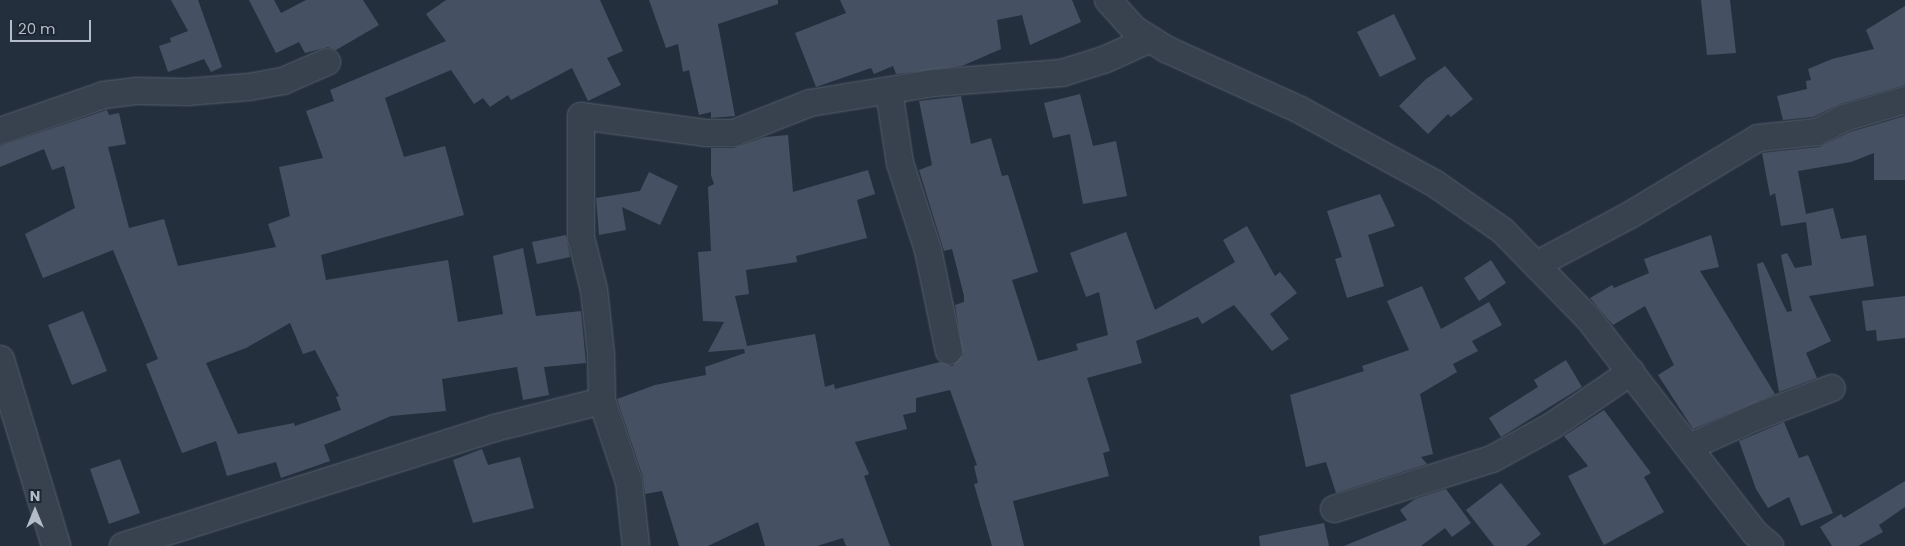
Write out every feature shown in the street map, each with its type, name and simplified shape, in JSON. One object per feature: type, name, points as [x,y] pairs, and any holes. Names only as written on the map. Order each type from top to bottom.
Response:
[{"type":"street","points":[[1108,0],[1134,29],[1150,39],[1300,110],[1434,183],[1503,231],[1589,319],[1755,533],[1770,546]]},
{"type":"street","points":[[636,546],[629,482],[602,401],[601,354],[594,290],[579,215],[581,116],[722,134],[734,132],[810,103],[934,83],[1062,73],[1106,60],[1150,39]]},
{"type":"street","points":[[0,131],[104,95],[136,91],[187,92],[249,87],[283,80],[327,62]]},
{"type":"street","points":[[889,91],[900,164],[928,250],[949,351]]},
{"type":"street","points":[[1536,265],[1630,215],[1758,138],[1817,132],[1844,118],[1905,100]]},
{"type":"street","points":[[0,360],[56,546]]},
{"type":"street","points":[[1334,509],[1457,473],[1492,459],[1552,426],[1631,372]]},
{"type":"street","points":[[1689,447],[1756,417],[1832,388]]},
{"type":"street","points":[[123,546],[495,428],[602,401]]},
{"type":"building","points":[[171,0],[198,0],[222,67],[211,72],[204,59],[168,72],[159,46],[171,42],[170,38],[188,31]]},
{"type":"building","points":[[249,0],[274,0],[281,13],[306,0],[363,0],[379,25],[336,50],[328,47],[305,53],[299,42],[276,53]]},
{"type":"building","points":[[446,0],[600,0],[623,51],[607,58],[621,85],[588,101],[572,68],[511,100],[508,95],[490,107],[483,98],[474,104],[451,70],[385,98],[404,157],[445,146],[464,215],[321,255],[326,280],[448,260],[458,322],[503,314],[493,256],[523,248],[536,316],[581,311],[586,363],[544,367],[549,395],[523,400],[517,367],[442,379],[446,411],[391,416],[324,445],[330,461],[281,478],[276,462],[227,476],[216,441],[182,453],[146,364],[158,359],[113,250],[43,278],[25,234],[75,208],[64,166],[52,170],[44,149],[0,167],[0,146],[107,110],[109,115],[119,113],[126,144],[108,147],[129,228],[164,219],[178,266],[276,247],[268,224],[290,216],[279,167],[323,158],[306,111],[334,101],[330,90],[446,41],[426,14]],"holes":[[[290,323],[303,354],[315,350],[339,396],[336,397],[341,410],[295,426],[294,423],[238,434],[206,363],[246,348]]]},
{"type":"building","points":[[649,0],[778,0],[778,4],[718,24],[735,116],[711,118],[711,112],[699,115],[689,70],[683,72],[678,44],[666,48]]},
{"type":"building","points":[[840,0],[1072,0],[1081,22],[1030,45],[1022,15],[997,20],[1001,49],[962,66],[896,74],[893,66],[874,74],[871,68],[816,87],[795,33],[846,13]]},
{"type":"building","points":[[1701,0],[1730,0],[1736,53],[1707,55]]},
{"type":"building","points":[[1905,6],[1905,85],[1840,104],[1813,117],[1783,120],[1777,96],[1807,89],[1806,81],[1811,80],[1808,69],[1832,59],[1874,49],[1866,30]]},
{"type":"building","points":[[1394,14],[1416,59],[1380,77],[1357,32]]},
{"type":"building","points":[[1445,66],[1473,99],[1451,117],[1448,114],[1428,134],[1399,106],[1426,79]]},
{"type":"building","points":[[1080,94],[1093,146],[1116,141],[1127,196],[1083,204],[1070,134],[1053,138],[1044,103]]},
{"type":"building","points":[[961,96],[971,144],[991,138],[1002,176],[1008,175],[1038,272],[1012,280],[1038,361],[1078,350],[1076,344],[1108,335],[1099,292],[1086,297],[1070,253],[1126,232],[1155,310],[1235,262],[1223,240],[1247,226],[1275,276],[1280,272],[1297,293],[1270,314],[1289,339],[1272,351],[1234,305],[1202,324],[1198,317],[1136,341],[1142,363],[1087,378],[1110,451],[1103,453],[1109,476],[1013,501],[1024,546],[992,546],[974,484],[978,483],[974,466],[977,465],[950,390],[916,398],[916,412],[903,415],[907,429],[855,442],[869,474],[864,476],[890,546],[846,546],[843,538],[817,546],[765,546],[758,522],[708,546],[679,546],[662,491],[645,494],[643,477],[617,399],[655,385],[706,375],[705,367],[745,353],[744,349],[708,352],[724,322],[703,321],[698,252],[711,251],[708,187],[714,184],[711,175],[711,148],[734,148],[765,137],[788,135],[793,192],[868,170],[875,194],[857,200],[867,238],[796,256],[797,262],[746,270],[749,294],[735,296],[747,346],[815,334],[825,387],[834,384],[835,389],[940,362],[952,366],[963,355],[955,305],[964,302],[964,296],[952,249],[944,251],[919,170],[932,165],[919,101]]},
{"type":"building","points":[[1905,116],[1905,180],[1874,180],[1874,153],[1851,162],[1798,171],[1806,214],[1833,208],[1841,239],[1866,235],[1874,286],[1809,296],[1831,341],[1806,353],[1817,378],[1779,392],[1757,264],[1763,262],[1787,312],[1792,311],[1781,255],[1787,253],[1795,268],[1812,265],[1806,222],[1781,226],[1775,193],[1770,196],[1762,153],[1819,147],[1850,132]]},
{"type":"building","points":[[649,172],[678,186],[660,225],[622,207],[626,230],[599,235],[596,198],[640,191]]},
{"type":"building","points":[[1380,194],[1395,226],[1368,235],[1384,286],[1347,298],[1335,259],[1342,257],[1327,211]]},
{"type":"building","points":[[566,235],[570,257],[537,264],[532,242]]},
{"type":"building","points":[[1711,235],[1719,267],[1700,271],[1775,394],[1693,429],[1658,375],[1674,365],[1645,306],[1613,325],[1590,298],[1612,285],[1614,288],[1649,273],[1644,259]]},
{"type":"building","points":[[1491,260],[1506,283],[1479,301],[1464,278]]},
{"type":"building","points":[[1422,286],[1441,329],[1489,302],[1502,325],[1472,341],[1478,351],[1453,364],[1457,372],[1420,394],[1433,454],[1421,457],[1427,464],[1336,493],[1326,462],[1306,467],[1290,395],[1364,371],[1362,366],[1409,350],[1387,301]]},
{"type":"building","points":[[1905,296],[1905,338],[1877,341],[1876,330],[1866,331],[1862,301]]},
{"type":"building","points":[[83,311],[107,371],[72,385],[48,325]]},
{"type":"building","points":[[1566,360],[1582,387],[1501,437],[1489,418],[1538,387],[1534,380]]},
{"type":"building","points":[[1604,410],[1651,473],[1644,477],[1664,512],[1604,545],[1568,476],[1588,466],[1564,436]]},
{"type":"building","points":[[1784,422],[1799,458],[1808,455],[1833,513],[1801,526],[1789,497],[1768,508],[1756,489],[1739,441]]},
{"type":"building","points":[[482,449],[488,465],[520,457],[534,508],[473,523],[453,460]]},
{"type":"building","points":[[120,459],[140,513],[109,524],[90,469]]},
{"type":"building","points":[[1905,481],[1905,507],[1879,525],[1883,532],[1858,546],[1832,546],[1820,527],[1841,514],[1844,518]]},
{"type":"building","points":[[1501,483],[1541,534],[1526,546],[1494,546],[1466,510]]},
{"type":"building","points":[[1446,489],[1471,523],[1452,537],[1445,528],[1421,546],[1344,546],[1407,520],[1400,510],[1415,499]]},
{"type":"building","points":[[1324,523],[1329,546],[1260,546],[1259,536]]}]
